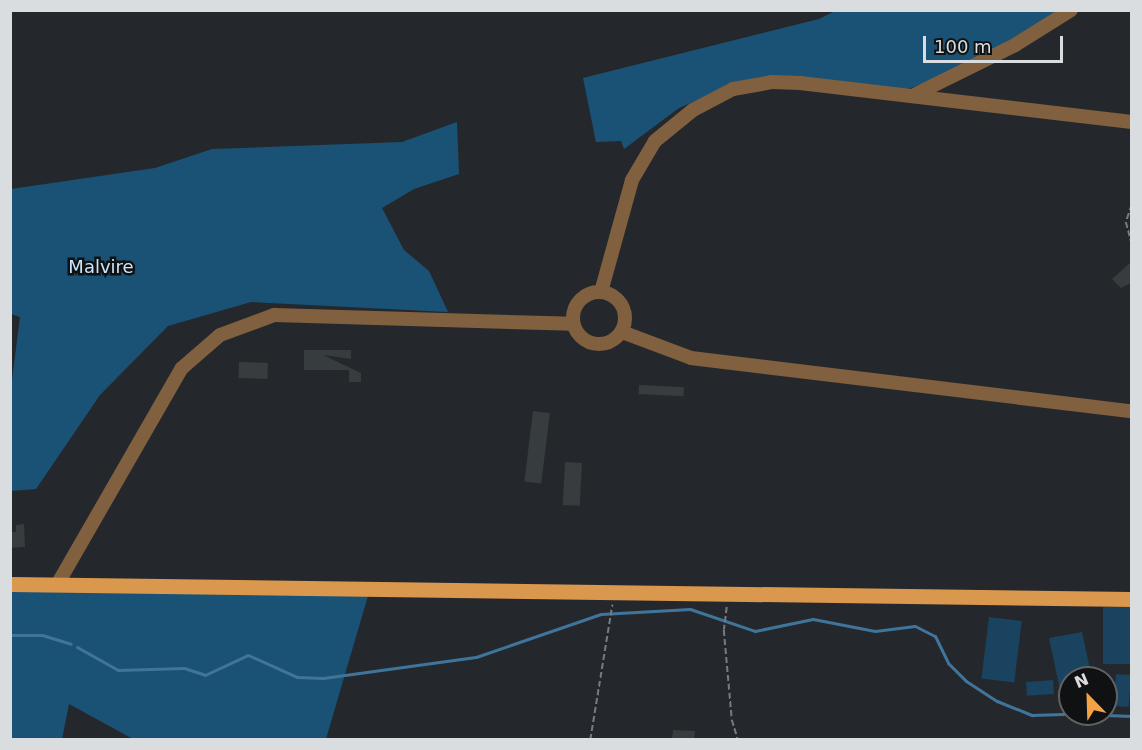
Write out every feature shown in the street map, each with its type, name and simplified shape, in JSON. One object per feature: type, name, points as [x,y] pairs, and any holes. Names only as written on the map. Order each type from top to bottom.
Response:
[{"type":"main road","points":[[10,584],[1131,599]]},
{"type":"lane","points":[[912,96],[1014,45],[1071,10]]},
{"type":"lane","points":[[601,292],[632,180],[655,141],[693,110],[733,89],[771,82],[1131,122]]},
{"type":"lane","points":[[601,292],[619,302],[624,311],[622,332],[605,344],[595,344],[585,340],[573,324],[573,315],[582,298],[601,292]]},
{"type":"lane","points":[[57,585],[182,368],[220,335],[274,315],[573,324]]},
{"type":"lane","points":[[622,332],[691,358],[1131,411]]},
{"type":"path","points":[[1131,205],[1126,222],[1131,244]]},
{"type":"path","points":[[590,740],[599,668],[612,619],[612,606]]},
{"type":"path","points":[[724,618],[732,720],[738,740]]},
{"type":"shaded area","points":[[1103,607],[1131,607],[1131,664],[1103,664]]},
{"type":"shaded area","points":[[989,617],[1022,621],[1014,683],[981,679]]},
{"type":"shaded area","points":[[1082,632],[1089,666],[1058,666],[1058,680],[1049,638]]},
{"type":"shaded area","points":[[1118,674],[1131,675],[1129,707],[1118,706]]},
{"type":"shaded area","points":[[1053,680],[1054,694],[1027,696],[1026,682]]},
{"type":"green space","points":[[835,11],[1071,11],[983,61],[905,90],[735,84],[679,108],[624,149],[621,141],[596,142],[583,78],[819,19]]},
{"type":"green space","name":"Malvire","points":[[457,122],[459,174],[414,189],[382,208],[404,250],[429,271],[448,312],[251,302],[168,326],[100,395],[36,489],[11,491],[11,387],[20,317],[11,314],[11,189],[155,168],[212,149],[402,142]]},
{"type":"green space","points":[[11,588],[370,589],[326,739],[133,739],[69,704],[62,739],[11,740]]},
{"type":"building","points":[[1131,262],[1131,283],[1121,288],[1112,279]]},
{"type":"building","points":[[304,350],[351,350],[351,359],[323,355],[361,373],[361,382],[349,382],[349,370],[304,370]]},
{"type":"building","points":[[239,362],[268,363],[267,379],[238,378]]},
{"type":"building","points":[[639,385],[684,387],[683,396],[639,394]]},
{"type":"building","points":[[533,411],[550,413],[541,484],[524,481]]},
{"type":"building","points":[[565,462],[582,463],[580,506],[563,505]]},
{"type":"building","points":[[24,524],[25,547],[10,548],[10,532],[16,532],[16,525]]},
{"type":"building","points":[[673,730],[695,731],[694,740],[672,740]]},
{"type":"waterway","points":[[77,647],[118,670],[184,668],[205,675],[248,655],[297,677],[323,678],[476,657],[601,614],[690,609],[755,631],[813,619],[875,631],[915,626],[935,636],[948,663],[966,681],[997,701],[1032,715],[1058,714]]},
{"type":"waterway","points":[[10,635],[42,635],[71,644]]},
{"type":"waterway","points":[[1118,715],[1132,716]]}]
